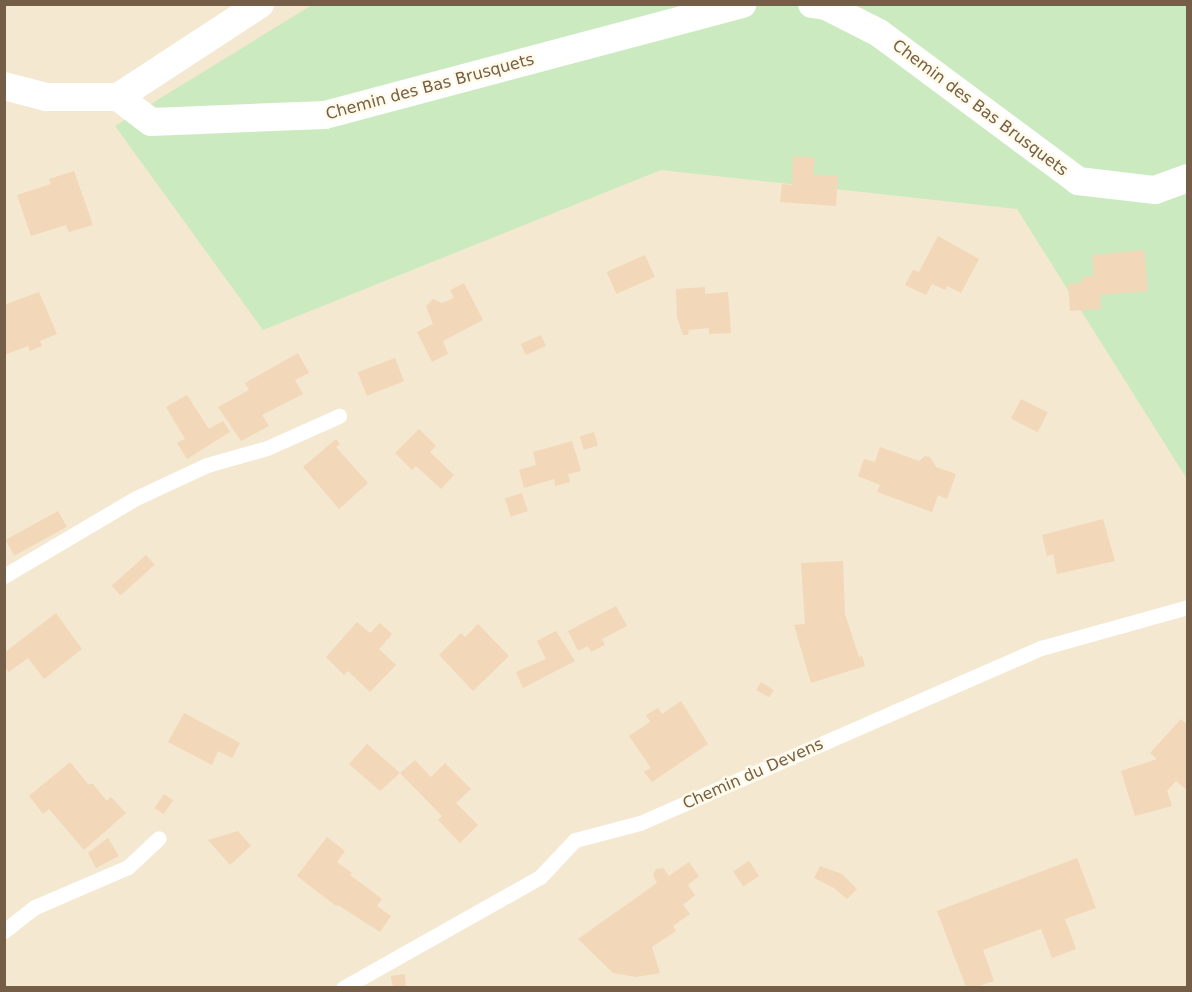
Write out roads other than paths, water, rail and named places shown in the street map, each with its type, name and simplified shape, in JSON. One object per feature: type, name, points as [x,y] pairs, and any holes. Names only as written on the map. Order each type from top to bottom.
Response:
[{"type":"street","points":[[4,86],[46,97],[118,97],[260,4]]},
{"type":"street","name":"Chemin des Bas Brusquets","points":[[118,97],[151,122],[325,116],[744,4]]},
{"type":"street","name":"Chemin des Bas Brusquets","points":[[812,4],[826,6],[879,33],[1078,180],[1155,190],[1188,178]]},
{"type":"lane","points":[[4,576],[136,498],[207,465],[267,448],[339,416]]},
{"type":"lane","name":"Chemin du Devens","points":[[343,987],[540,877],[574,840],[640,824],[1041,648],[1188,607]]},
{"type":"lane","points":[[4,931],[34,907],[128,867],[159,838]]}]
